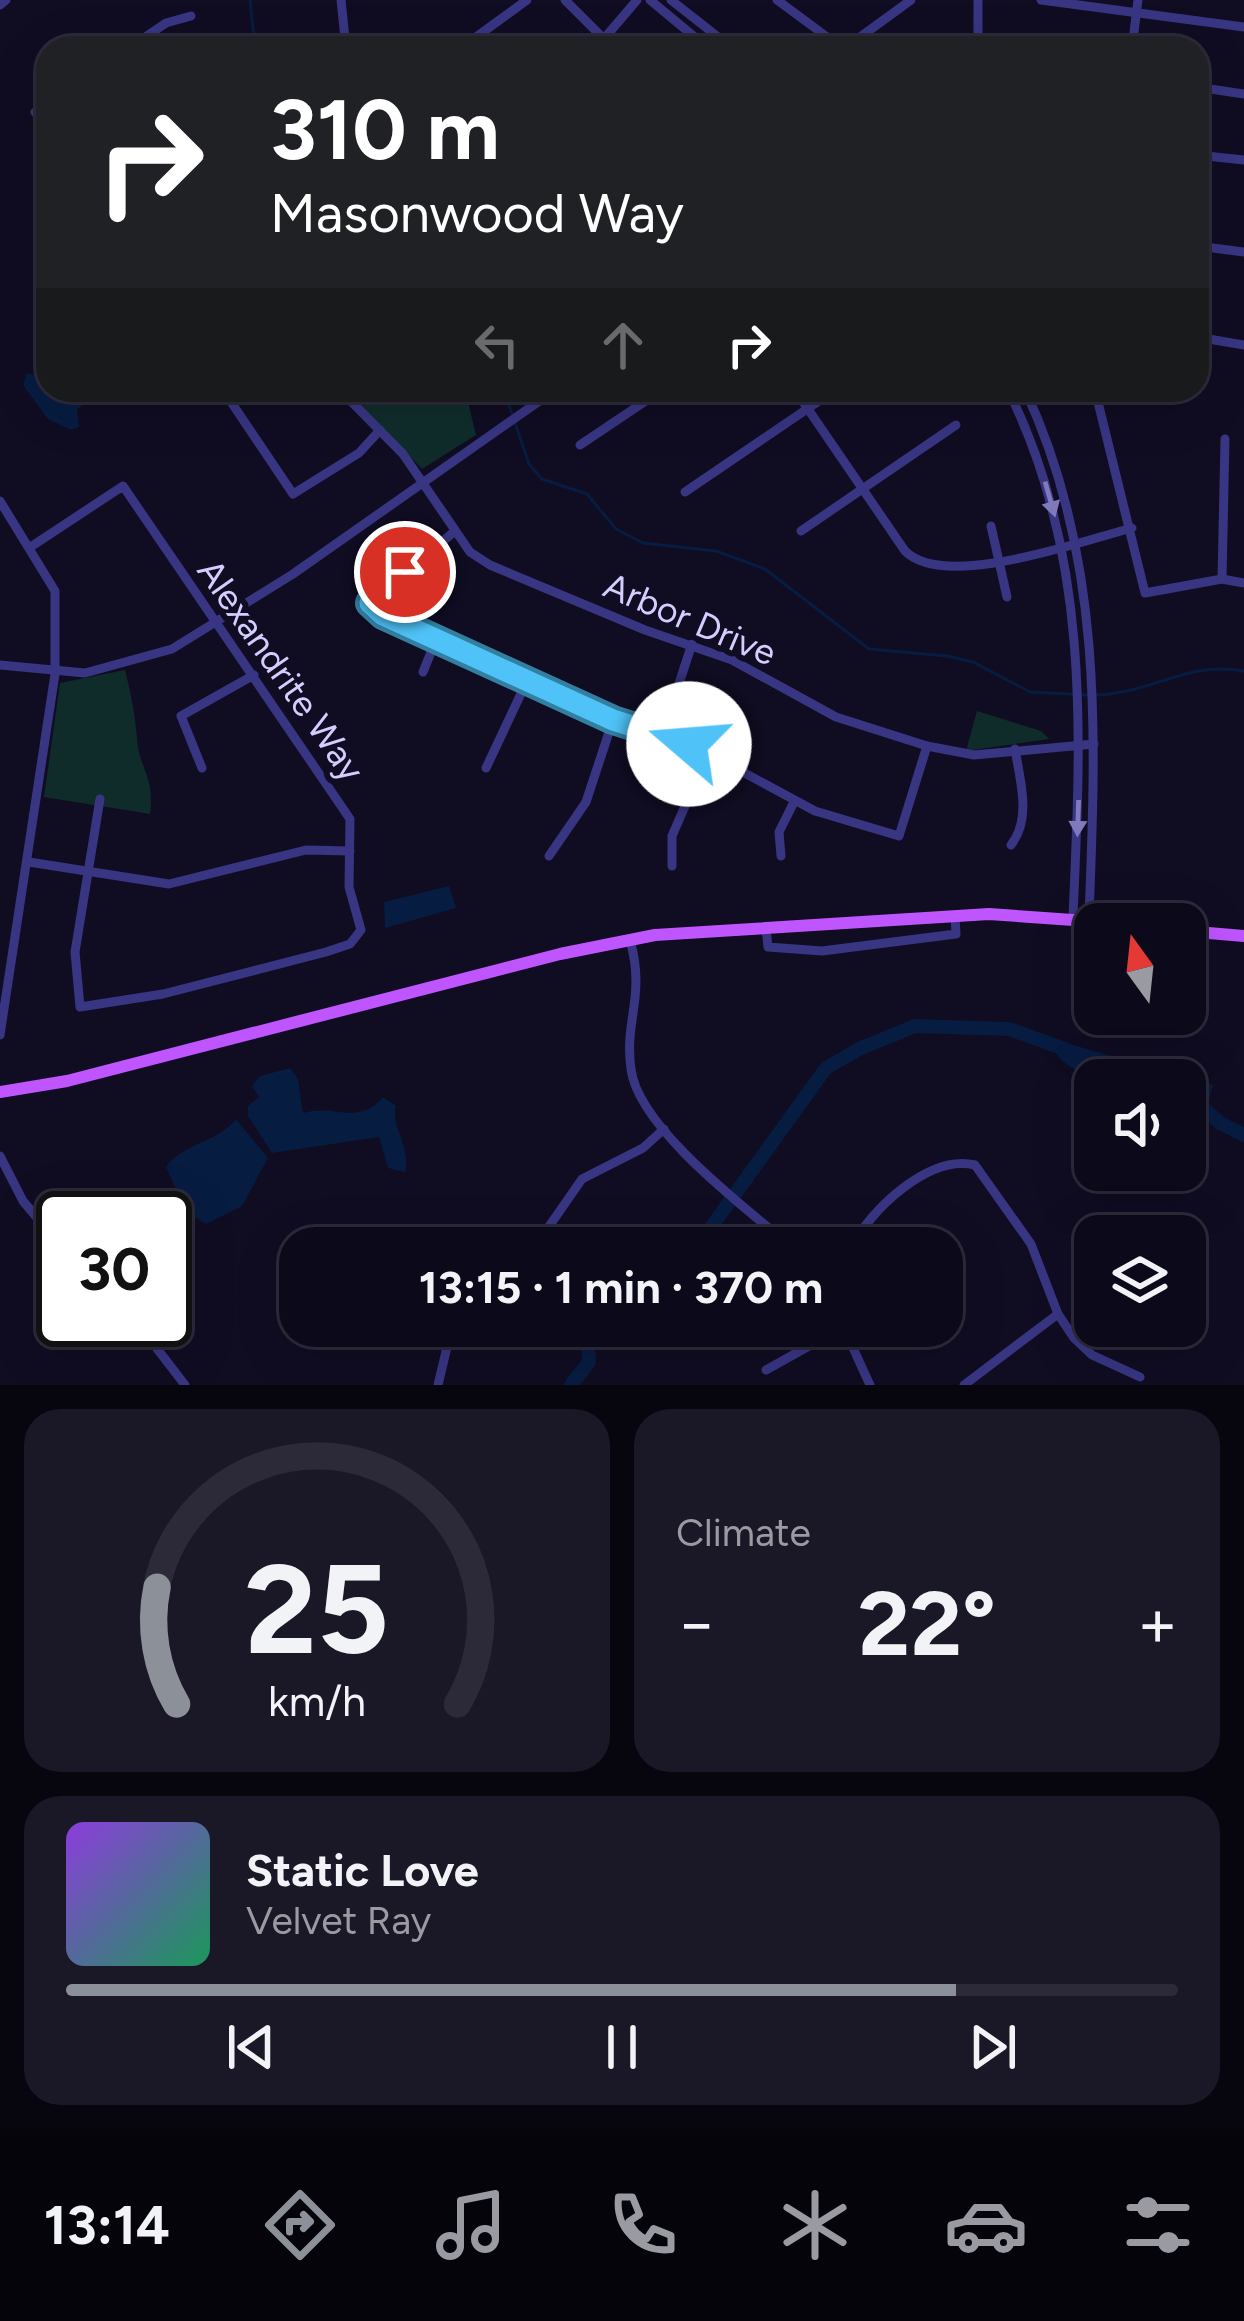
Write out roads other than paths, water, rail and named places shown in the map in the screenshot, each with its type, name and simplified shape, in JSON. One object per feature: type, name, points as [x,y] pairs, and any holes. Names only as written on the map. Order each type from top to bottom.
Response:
[{"type":"main road","points":[[0,1092],[134,1064],[629,940],[955,916],[1073,916]]},
{"type":"main road","points":[[1206,933],[1244,936]]},
{"type":"street","points":[[341,0],[345,36]]},
{"type":"street","points":[[478,36],[527,0]]},
{"type":"street","points":[[565,0],[594,36]]},
{"type":"street","points":[[606,36],[637,0]]},
{"type":"street","points":[[650,0],[694,36]]},
{"type":"street","points":[[670,0],[716,36]]},
{"type":"street","points":[[776,0],[826,36]]},
{"type":"street","points":[[860,36],[911,0]]},
{"type":"street","points":[[978,0],[978,36]]},
{"type":"street","points":[[1041,0],[1244,27]]},
{"type":"street","points":[[1134,36],[1138,0]]},
{"type":"street","points":[[147,36],[166,23],[191,16]]},
{"type":"street","points":[[1209,88],[1244,94]]},
{"type":"street","points":[[1209,156],[1244,160]]},
{"type":"street","points":[[1209,248],[1244,252]]},
{"type":"street","points":[[1209,340],[1244,344]]},
{"type":"street","points":[[231,402],[293,494],[358,454],[380,430]]},
{"type":"street","name":"Arbor Drive","points":[[352,402],[421,481],[470,553],[490,565],[752,670],[836,717],[927,746],[964,755],[1094,744]]},
{"type":"street","points":[[0,665],[56,674],[128,665],[216,624],[538,402]]},
{"type":"street","points":[[580,445],[644,402]]},
{"type":"street","points":[[804,402],[918,562],[945,570],[1132,528]]},
{"type":"street","points":[[685,492],[817,402]]},
{"type":"street","points":[[1013,402],[1037,458],[1062,546],[1079,671],[1073,916]]},
{"type":"street","points":[[1030,402],[1054,462],[1076,542],[1094,668],[1089,903]]},
{"type":"street","points":[[1098,402],[1145,593],[1222,579],[1244,583]]},
{"type":"street","points":[[801,531],[956,425]]},
{"type":"street","points":[[1222,579],[1225,439]]},
{"type":"street","name":"Alexandrite Way","points":[[32,546],[122,486],[350,819],[349,886],[362,930],[350,944],[164,994],[80,1007],[75,952],[100,800]]},
{"type":"street","points":[[0,501],[32,546],[55,591],[56,674],[0,1035]]},
{"type":"street","points":[[991,526],[1007,597]]},
{"type":"street","points":[[455,531],[370,603],[436,640],[613,720],[708,754],[794,802],[899,836],[927,746]]},
{"type":"street","points":[[423,672],[436,640]]},
{"type":"street","points":[[662,735],[692,644]]},
{"type":"street","points":[[202,768],[181,716],[254,675]]},
{"type":"street","points":[[486,768],[527,681]]},
{"type":"street","points":[[549,856],[586,802],[613,720]]},
{"type":"street","points":[[1011,845],[1019,834],[1023,806],[1015,749]]},
{"type":"street","points":[[672,866],[672,836],[708,754]]},
{"type":"street","points":[[781,856],[778,839],[794,802]]},
{"type":"street","points":[[29,862],[169,884],[306,850],[350,851]]},
{"type":"street","points":[[766,928],[767,947],[822,951],[956,934],[955,916]]},
{"type":"street","points":[[629,940],[640,982],[631,1072],[638,1094],[664,1129],[770,1227]]},
{"type":"street","points":[[549,1227],[582,1179],[643,1148],[664,1129]]},
{"type":"street","points":[[0,1156],[36,1218]]},
{"type":"street","points":[[867,1227],[894,1193],[970,1163],[980,1168],[1031,1244],[1058,1314],[1092,1355],[1140,1377]]},
{"type":"street","points":[[964,1385],[1058,1314]]},
{"type":"street","points":[[156,1347],[185,1385]]},
{"type":"street","points":[[438,1385],[444,1347]]},
{"type":"street","points":[[766,1370],[806,1347]]},
{"type":"street","points":[[853,1347],[871,1385]]},
{"type":"water","points":[[27,373],[36,375],[36,402],[88,402],[77,409],[79,427],[71,430],[48,419],[23,385]]},
{"type":"water","points":[[449,886],[456,908],[385,928],[384,902]]},
{"type":"water","points":[[1049,1038],[1122,1059],[1074,1059],[1074,1069],[1057,1055]]},
{"type":"water","points":[[290,1068],[298,1079],[303,1113],[355,1113],[383,1097],[396,1106],[405,1172],[388,1168],[379,1137],[272,1153],[248,1116],[248,1106],[259,1097],[252,1086],[260,1076]]},
{"type":"water","points":[[1206,1083],[1213,1085],[1206,1112]]},
{"type":"water","points":[[236,1119],[268,1158],[242,1206],[206,1224],[192,1216],[192,1191],[177,1191],[166,1167],[182,1152]]},
{"type":"waterway","points":[[250,0],[254,36]]},
{"type":"waterway","points":[[508,402],[529,464],[542,479],[587,494],[616,529],[643,543],[716,551],[765,569],[869,649],[947,656],[973,662],[1030,692],[1087,695]]},
{"type":"waterway","points":[[1097,695],[1204,670],[1244,671]]},
{"type":"waterway","points":[[711,1227],[826,1068],[859,1049],[915,1026],[1009,1029],[1065,1049]]},
{"type":"waterway","points":[[1206,1111],[1244,1135]]},
{"type":"waterway","points":[[571,1385],[589,1362],[588,1347]]}]
